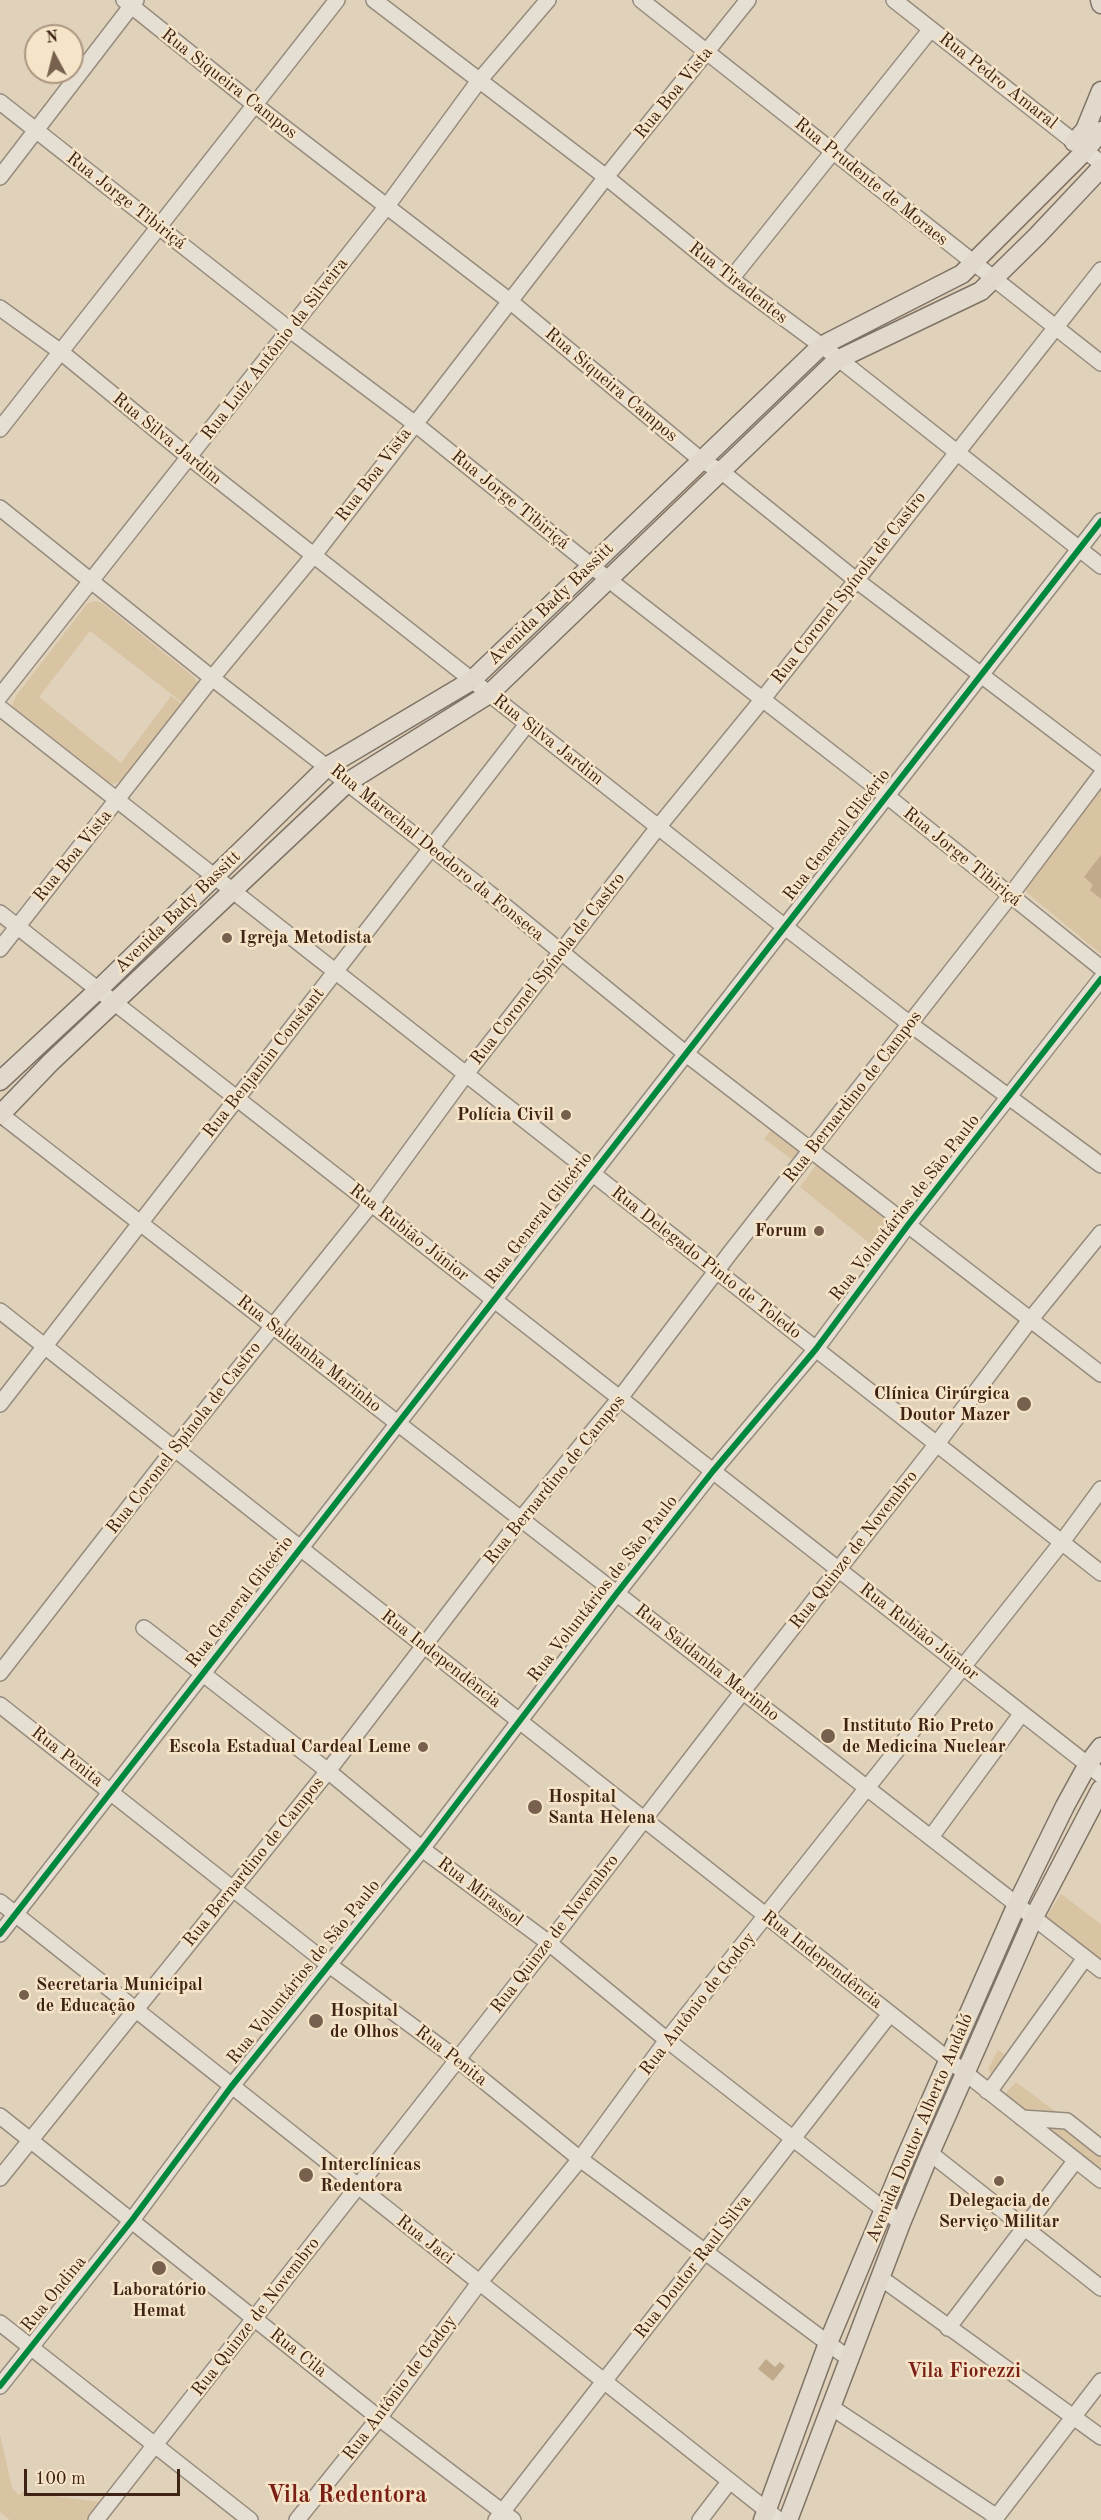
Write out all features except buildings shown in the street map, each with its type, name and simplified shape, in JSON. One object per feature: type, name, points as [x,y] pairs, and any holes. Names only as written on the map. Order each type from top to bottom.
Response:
[{"type":"main road","points":[[1080,146],[1101,91]]},
{"type":"main road","name":"Avenida Bady Bassitt","points":[[0,1081],[98,990],[328,766],[471,681],[821,346],[962,274],[1080,146],[1101,131]]},
{"type":"main road","name":"Avenida Bady Bassitt","points":[[0,1114],[348,782],[489,694],[837,360],[981,291],[1101,168]]},
{"type":"main road","name":"Avenida Doutor Alberto Andaló","points":[[769,2517],[828,2343],[884,2210],[1017,1904],[1094,1769],[1101,1747]]},
{"type":"main road","name":"Avenida Doutor Alberto Andaló","points":[[788,2520],[930,2153],[1034,1917],[1101,1789]]},
{"type":"street","points":[[0,429],[337,0]]},
{"type":"street","name":"Rua Tiradentes","points":[[375,0],[606,177],[731,279],[957,451],[1101,566]]},
{"type":"street","name":"Rua Luiz Antônio da Silveira","points":[[0,696],[387,206],[478,81],[548,0]]},
{"type":"street","name":"Rua Prudente de Moraes","points":[[642,0],[1101,363]]},
{"type":"street","name":"Rua Boa Vista","points":[[0,950],[212,678],[314,555],[606,177],[748,0]]},
{"type":"street","name":"Rua Pedro Amaral","points":[[894,0],[1101,163]]},
{"type":"street","points":[[0,177],[37,131],[130,2]]},
{"type":"street","name":"Rua Siqueira Campos","points":[[130,2],[255,105],[511,302],[701,460],[722,472],[856,580],[1101,765]]},
{"type":"street","points":[[731,279],[931,29]]},
{"type":"street","name":"Rua Jorge Tibiriçá","points":[[0,102],[290,330],[414,423],[609,580],[887,796],[1101,969]]},
{"type":"street","name":"Rua Coronel Spínola de Castro","points":[[0,1672],[175,1448],[371,1204],[466,1074],[659,826],[762,700],[1101,270]]},
{"type":"street","name":"Rua Silva Jardim","points":[[0,308],[60,352],[471,681],[528,723],[785,927],[910,1024],[1101,1165]]},
{"type":"street","name":"Rua Marechal Deodoro da Fonseca","points":[[0,508],[212,678],[432,848],[686,1053],[1101,1374]]},
{"type":"street","name":"Rua General Glicério","points":[[0,1934],[1101,521]]},
{"type":"street","name":"Rua Delegado Pinto de Toledo","points":[[0,708],[1101,1573]]},
{"type":"street","name":"Rua Benjamin Constant","points":[[0,1404],[528,723]]},
{"type":"street","name":"Rua Bernardino de Campos","points":[[0,2178],[328,1771],[522,1519],[620,1398],[1011,896],[1101,775]]},
{"type":"street","name":"Rua Rubião Júnior","points":[[0,913],[1094,1769]]},
{"type":"street","name":"Rua Voluntários de São Paulo","points":[[132,2220],[231,2086],[422,1849],[617,1593],[713,1472],[816,1349],[908,1226],[1101,979]]},
{"type":"street","name":"Rua Saldanha Marinho","points":[[0,1114],[1101,1970]]},
{"type":"street","name":"Rua Quinze de Novembro","points":[[96,2520],[549,1943],[742,1691],[936,1445],[1030,1320],[1101,1233]]},
{"type":"street","name":"Rua Independência","points":[[0,1311],[1101,2180]]},
{"type":"street","name":"Rua Antônio de Godoy","points":[[297,2520],[380,2418],[479,2283],[580,2159],[667,2040],[1062,1542],[1101,1489]]},
{"type":"street","name":"Rua Mirassol","points":[[144,1628],[328,1771],[422,1849],[549,1943],[667,2040],[901,2223]]},
{"type":"street","name":"Rua Penita","points":[[0,1705],[328,1964],[457,2059],[580,2159],[849,2358]]},
{"type":"street","points":[[931,1837],[1022,1713]]},
{"type":"street","name":"Rua Jaci","points":[[0,1902],[729,2482],[769,2517]]},
{"type":"street","points":[[987,2091],[994,2085],[1085,1958]]},
{"type":"street","name":"Rua Doutor Raul Silva","points":[[504,2517],[603,2382],[890,2014]]},
{"type":"street","name":"Rua Cila","points":[[0,2116],[504,2517]]},
{"type":"street","points":[[1022,2118],[1067,2121],[1101,2148]]},
{"type":"street","points":[[930,2153],[1101,2288]]},
{"type":"street","points":[[948,2328],[1076,2160]]},
{"type":"street","name":"Rua Ondina","points":[[0,2386],[132,2220]]},
{"type":"street","points":[[881,2278],[1101,2437]]},
{"type":"street","points":[[0,2323],[250,2520]]},
{"type":"street","points":[[831,2407],[995,2518],[1101,2381]]},
{"type":"street","points":[[700,2520],[729,2482]]},
{"type":"shaded area","points":[[94,601],[102,603],[194,677],[197,682],[183,703],[90,631],[39,697],[121,763],[171,696],[182,704],[124,779],[114,784],[105,782],[13,709],[12,705],[16,696],[87,604]]},
{"type":"shaded area","points":[[1101,786],[1101,954],[1027,893],[1024,887]]},
{"type":"shaded area","points":[[1101,855],[1101,899],[1090,890],[1093,885],[1084,877]]},
{"type":"shaded area","points":[[772,1129],[802,1150],[794,1161],[764,1139]]},
{"type":"shaded area","points":[[819,1161],[894,1219],[873,1246],[800,1187]]},
{"type":"shaded area","points":[[1061,1894],[1101,1924],[1101,1959],[1098,1964],[1044,1920]]},
{"type":"shaded area","points":[[998,2050],[1010,2057],[995,2075],[991,2074],[988,2069]]},
{"type":"shaded area","points":[[1016,2082],[1064,2118],[1027,2114],[1003,2096]]},
{"type":"shaded area","points":[[1029,2121],[1065,2123],[1101,2150],[1101,2177]]},
{"type":"shaded area","points":[[766,2359],[775,2367],[780,2362],[785,2366],[773,2381],[758,2369]]},
{"type":"shaded area","points":[[0,2434],[12,2488],[19,2495],[22,2492],[101,2502],[86,2520],[10,2520],[0,2512]]},
{"type":"cycle path","points":[[0,1934],[1101,521]]},
{"type":"cycle path","points":[[0,2386],[132,2220],[231,2087],[422,1849],[617,1593],[713,1471],[816,1349],[908,1225],[1101,979]]},
{"type":"place","name":"Igreja Metodista","points":[[227,938]]},
{"type":"place","name":"Polícia Civil","points":[[566,1115]]},
{"type":"place","name":"Forum","points":[[819,1231]]},
{"type":"place","name":"Clínica Cirúrgica Doutor Mazer","points":[[1024,1404]]},
{"type":"place","name":"Instituto Rio Preto de Medicina Nuclear","points":[[828,1736]]},
{"type":"place","name":"Escola Estadual Cardeal Leme","points":[[423,1747]]},
{"type":"place","name":"Hospital Santa Helena","points":[[535,1807]]},
{"type":"place","name":"Secretaria Municipal de Educação","points":[[24,1995]]},
{"type":"place","name":"Hospital de Olhos","points":[[316,2021]]},
{"type":"place","name":"Interclínicas Redentora","points":[[306,2175]]},
{"type":"place","name":"Delegacia de Serviço Militar","points":[[999,2181]]},
{"type":"place","name":"Laboratório Hemat","points":[[159,2268]]},
{"type":"district","name":"Vila Fiorezzi","points":[[964,2372]]},
{"type":"district","name":"Vila Redentora","points":[[347,2496]]}]
